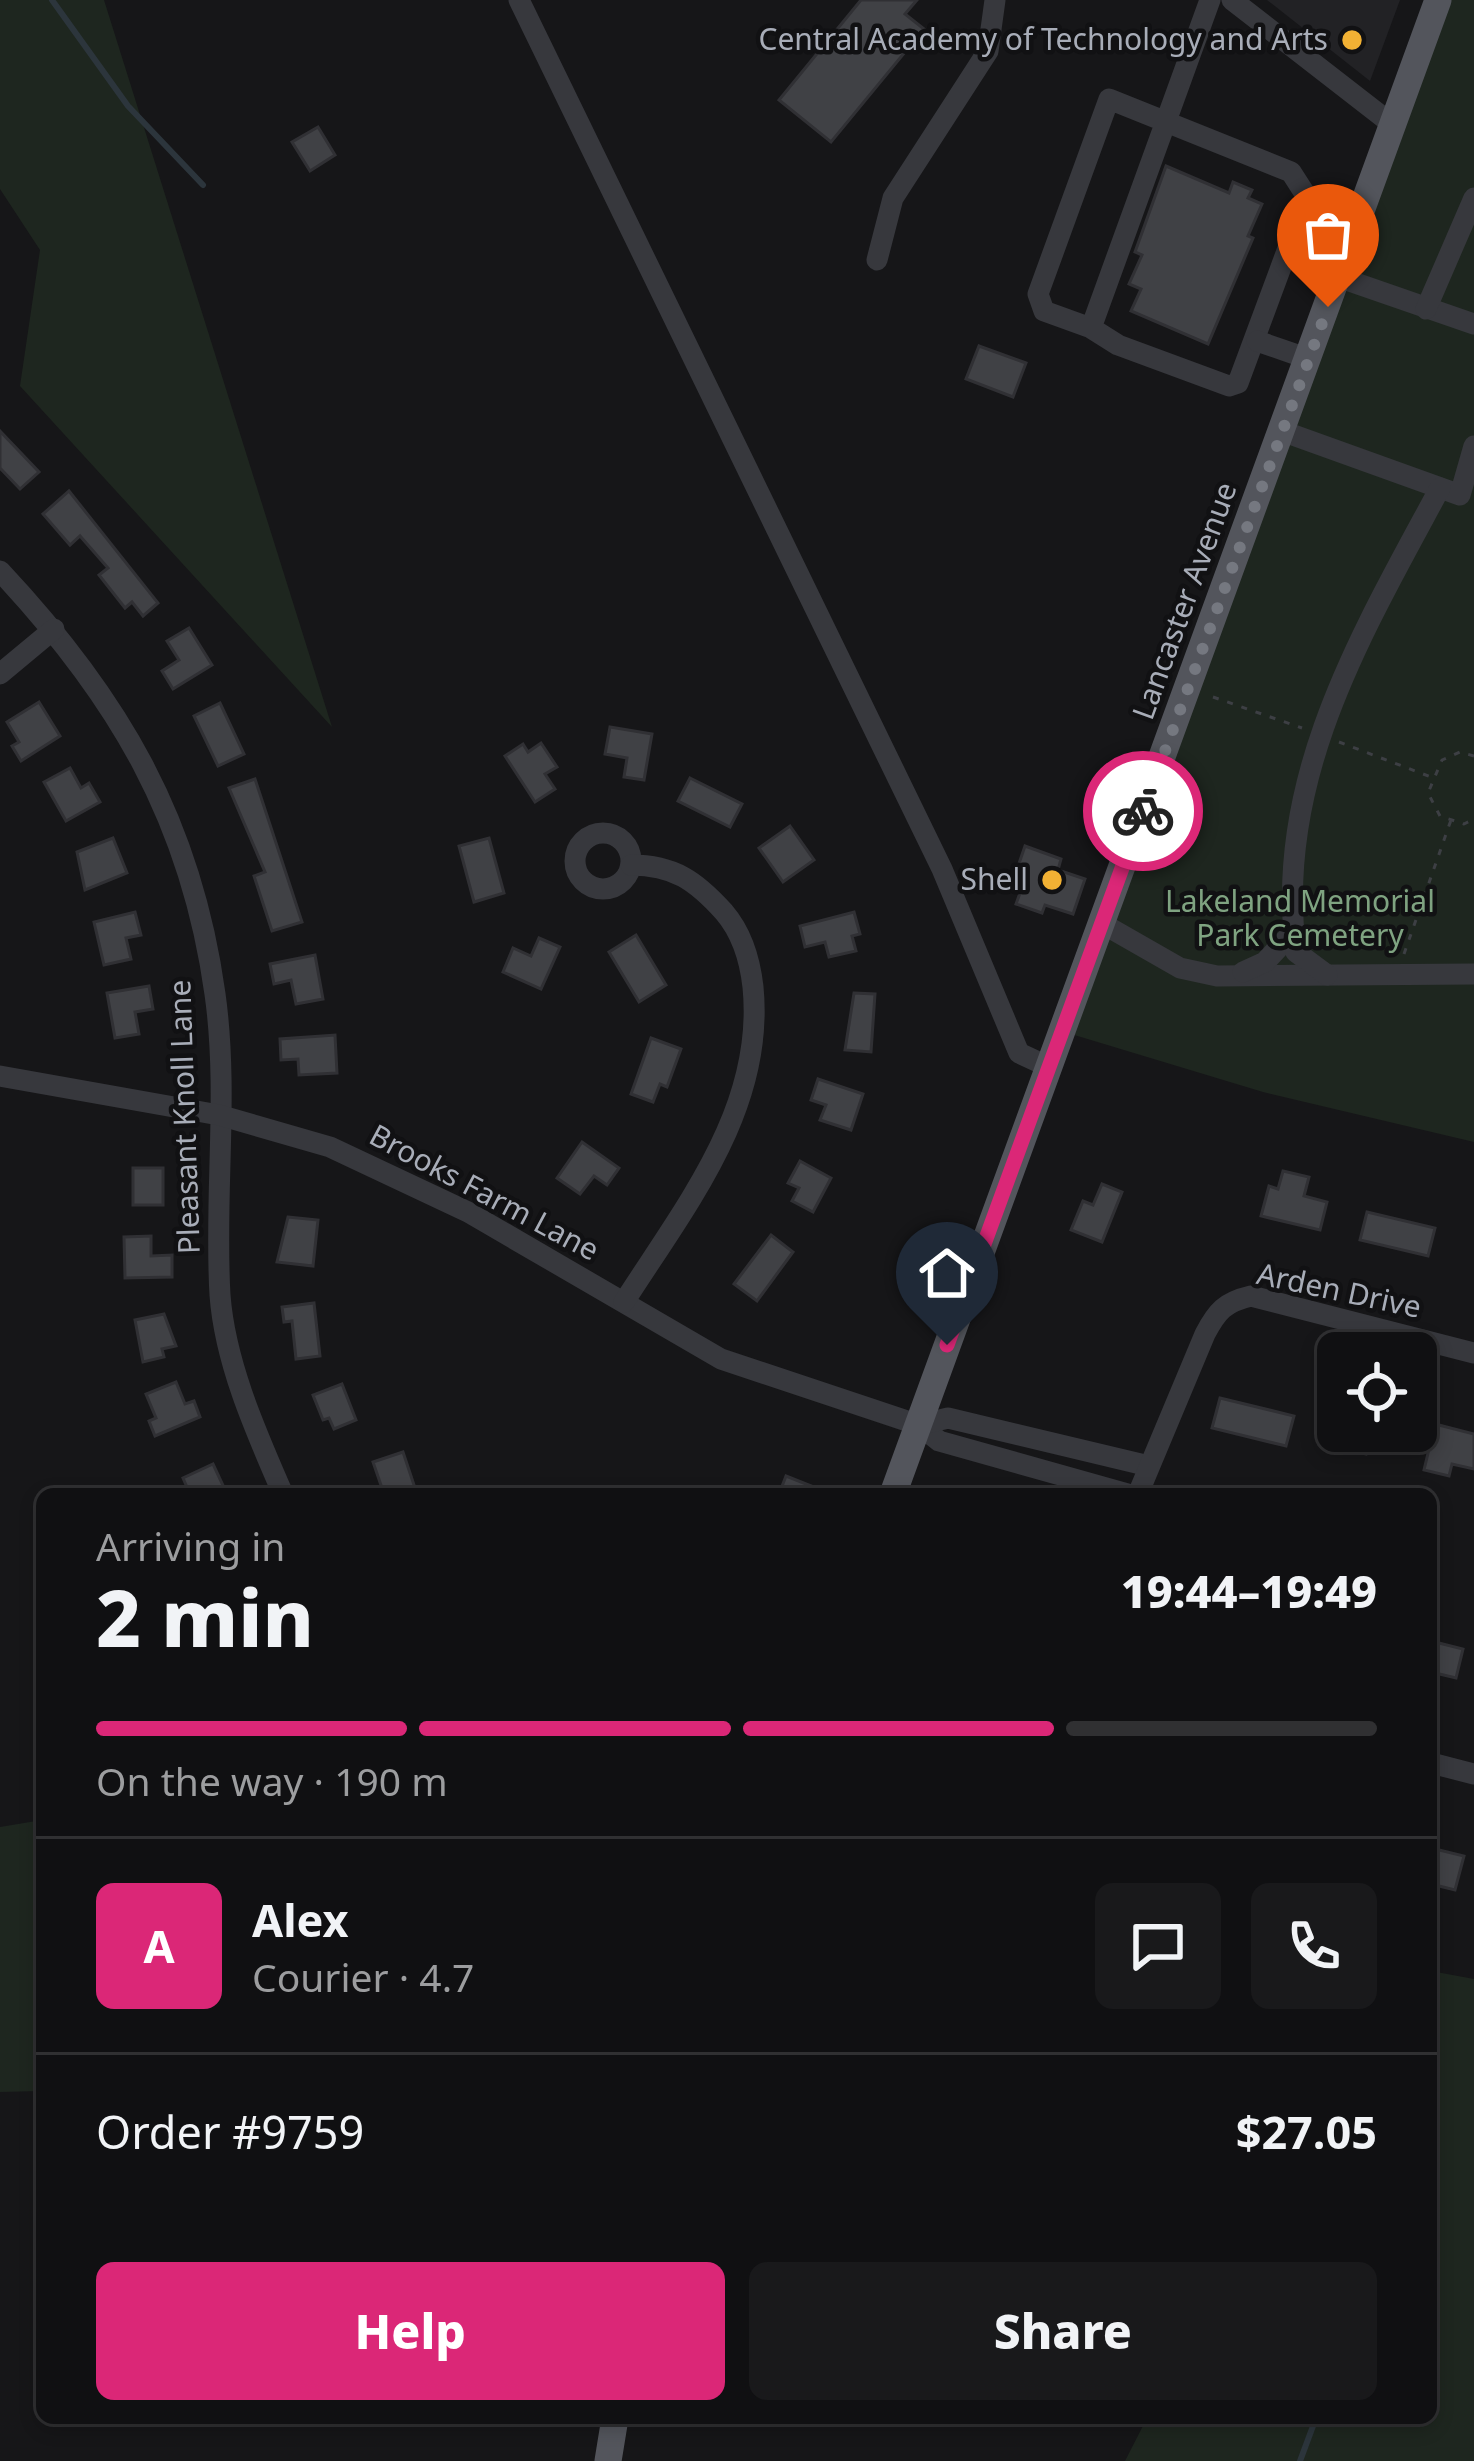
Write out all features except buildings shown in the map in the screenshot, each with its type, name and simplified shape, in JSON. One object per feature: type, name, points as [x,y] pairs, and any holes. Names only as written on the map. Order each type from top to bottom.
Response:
[{"type":"main road","name":"Lancaster Avenue","points":[[895,1488],[1438,0]]},
{"type":"main road","points":[[608,2461],[614,2424]]},
{"type":"street","points":[[519,0],[942,869],[1019,1053],[1049,1067]]},
{"type":"street","points":[[877,260],[893,198],[988,51],[995,0]]},
{"type":"street","points":[[1091,328],[1210,0]]},
{"type":"street","points":[[1232,0],[1393,125]]},
{"type":"street","points":[[1109,99],[1168,119],[1291,172],[1307,197],[1257,341],[1238,383],[1229,386],[1118,345],[1091,328],[1044,311],[1038,294],[1109,99]]},
{"type":"street","points":[[1426,309],[1474,198]]},
{"type":"street","points":[[1338,277],[1474,324]]},
{"type":"street","points":[[1257,341],[1309,359]]},
{"type":"street","points":[[1282,430],[1458,494]]},
{"type":"street","points":[[1327,975],[1296,952],[1293,932],[1296,818],[1318,734],[1365,628],[1458,494],[1474,446]]},
{"type":"street","name":"Pleasant Knoll Lane","points":[[0,571],[54,629],[119,717],[167,814],[183,860],[216,995],[220,1297],[252,1422],[280,1488]]},
{"type":"street","points":[[0,674],[54,629]]},
{"type":"street","points":[[624,1302],[737,1114],[756,1023],[750,966],[736,926],[694,879],[655,865],[631,865]]},
{"type":"street","points":[[1103,924],[1180,968],[1236,976],[1474,974]]},
{"type":"street","points":[[1236,976],[1265,962],[1293,932]]},
{"type":"street","name":"Brooks Farm Lane","points":[[0,1076],[219,1115],[349,1156],[468,1212],[721,1359],[919,1425]]},
{"type":"street","name":"Arden Drive","points":[[1149,1466],[1215,1315],[1232,1300],[1251,1296],[1474,1353]]},
{"type":"street","points":[[919,1425],[948,1418],[1149,1466],[1140,1488]]},
{"type":"street","points":[[919,1425],[939,1441],[1107,1488]]},
{"type":"street","points":[[1437,1765],[1474,1774]]},
{"type":"path","points":[[1474,756],[1460,752],[1442,760],[1428,793],[1440,816],[1464,824],[1474,819]]},
{"type":"path","points":[[1397,974],[1451,820]]},
{"type":"shaded area","name":"Central Academy of Technology and Arts","points":[[1267,0],[1400,0],[1370,81]]},
{"type":"green space","points":[[0,0],[104,0],[332,727],[20,386],[40,250],[0,189]]},
{"type":"green space","name":"Lakeland Memorial Park Cemetery","points":[[1449,0],[1474,0],[1474,1142],[1263,1092],[1071,1034]]},
{"type":"green space","points":[[36,1821],[36,2091],[0,2092],[0,1827]]},
{"type":"green space","points":[[1437,1972],[1474,1979],[1474,2461],[1125,2461],[1144,2424],[1437,2424]]},
{"type":"waterway","points":[[52,0],[128,106],[203,185]]},
{"type":"waterway","points":[[1300,2461],[1314,2424]]},
{"type":"way so far","points":[[1143,811],[1328,307]]},
{"type":"place","name":"Central Academy of Technology and Arts","points":[[1352,40]]},
{"type":"place","name":"Shell","points":[[1052,880]]},
{"type":"route","points":[[947,1345],[1143,811]]}]
